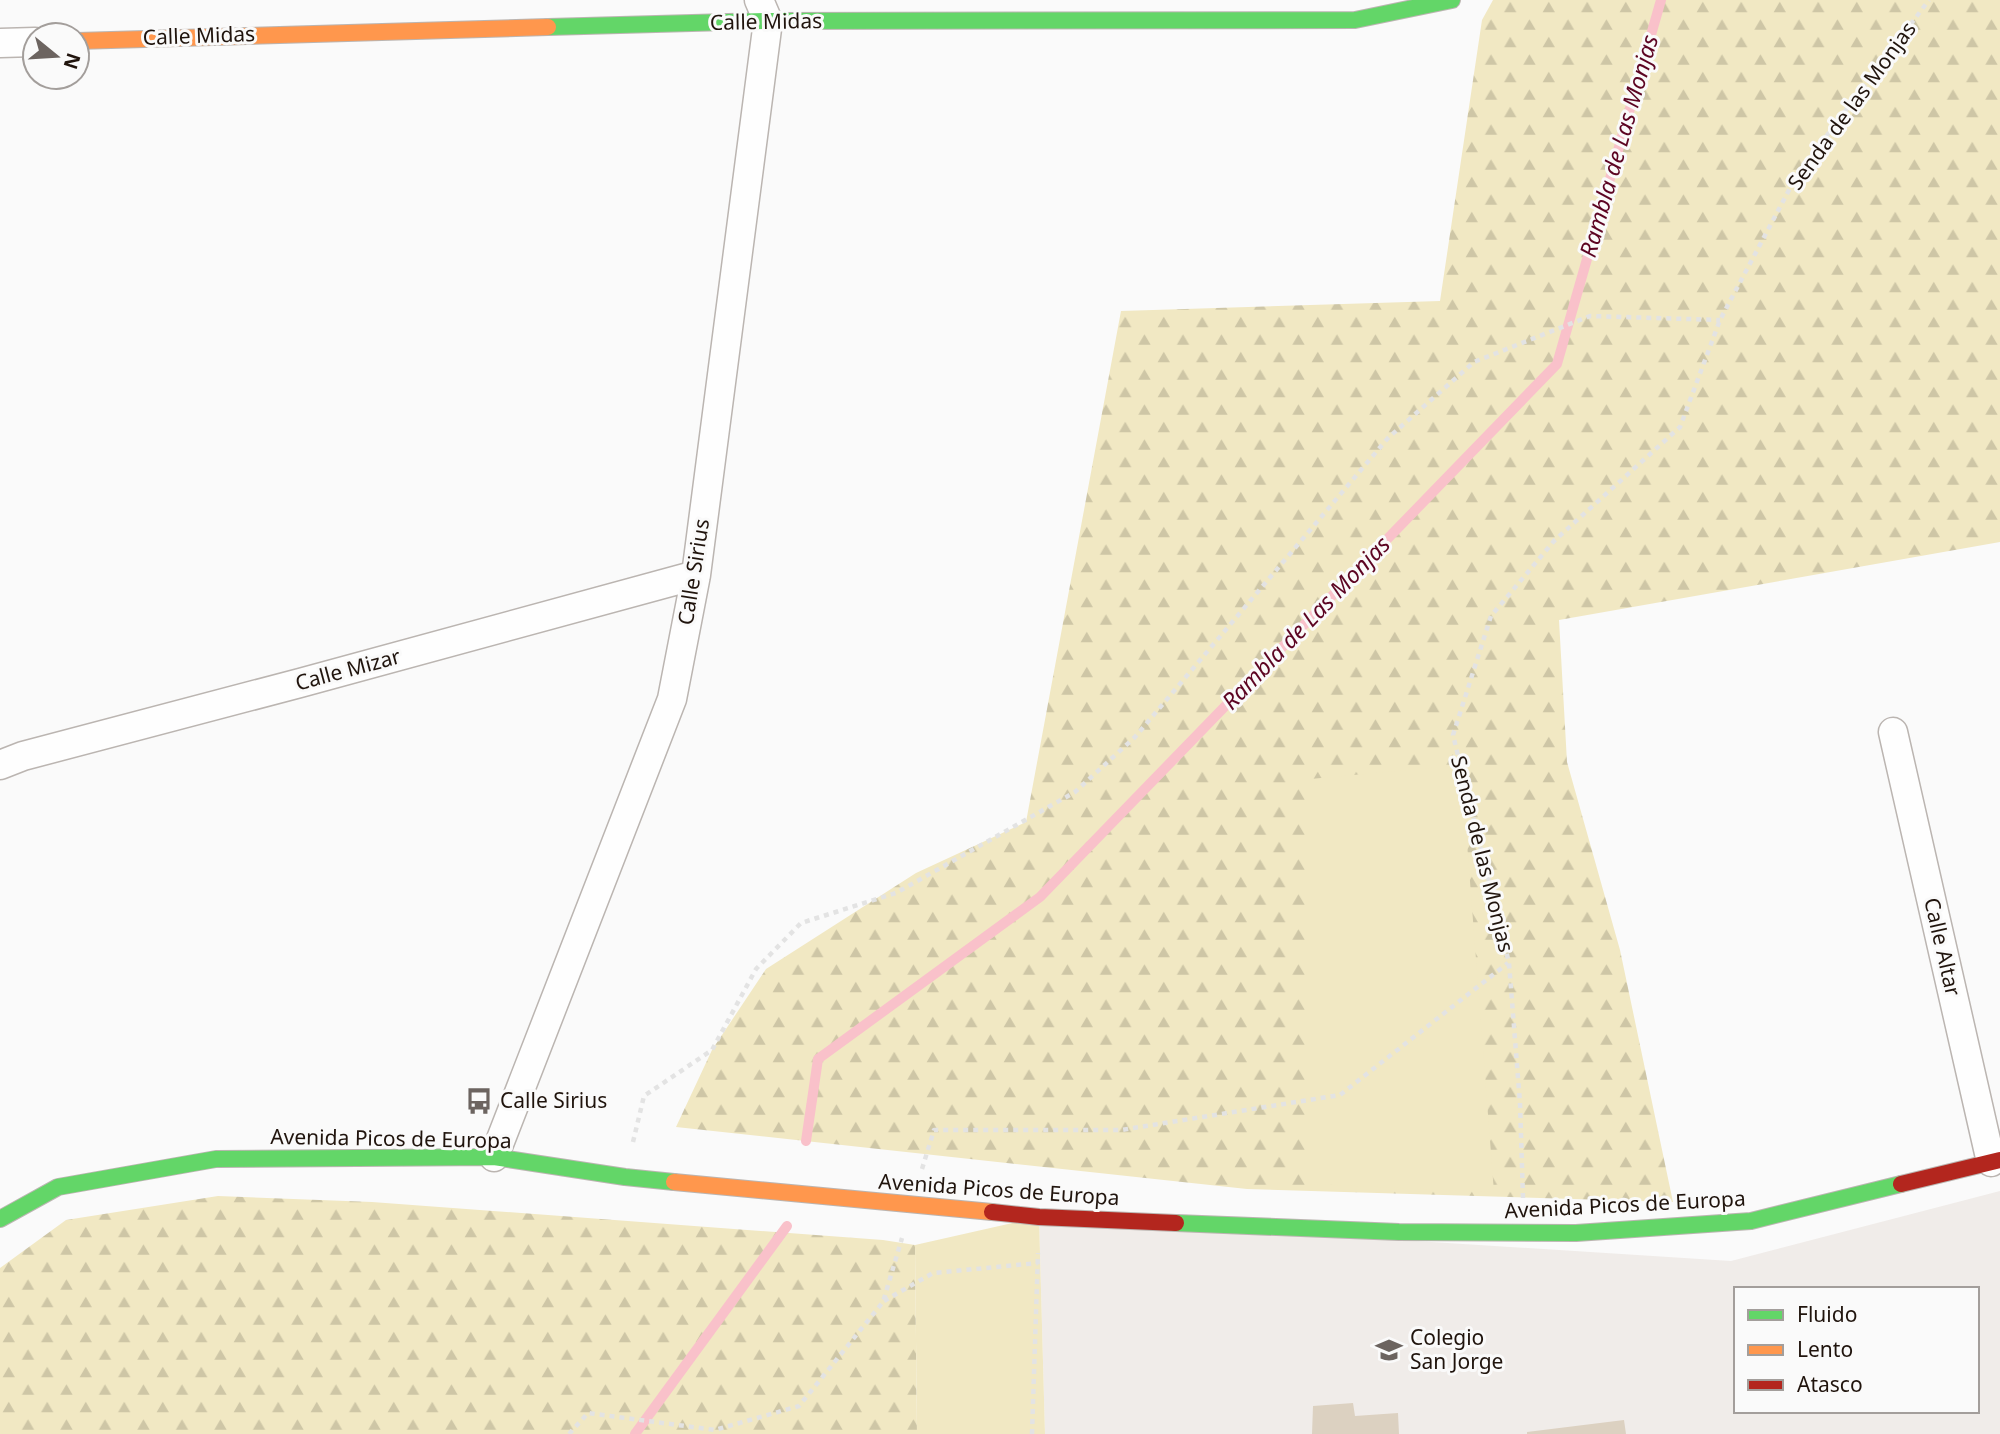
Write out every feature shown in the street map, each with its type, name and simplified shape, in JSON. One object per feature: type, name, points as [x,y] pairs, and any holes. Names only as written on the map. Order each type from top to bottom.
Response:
[{"type":"street","name":"Calle Midas","points":[[91,40],[763,10],[1354,20],[1452,0]]},
{"type":"street","name":"Calle Sirius","points":[[494,1157],[672,699],[695,575],[763,10]]},
{"type":"street","points":[[0,43],[21,42]]},
{"type":"street","name":"Calle Mizar","points":[[0,765],[23,756],[695,575]]},
{"type":"street","name":"Calle Altar","points":[[1893,732],[1995,1161]]},
{"type":"street","name":"Avenida Picos de Europa","points":[[0,1219],[58,1187],[216,1159],[494,1157],[625,1177],[1039,1217],[1399,1232],[1576,1233],[1751,1221],[1995,1161]]},
{"type":"path","name":"Senda de las Monjas","points":[[1525,1233],[1520,1103],[1509,963],[1452,734],[1491,616],[1555,541],[1680,427],[1720,320],[1797,175],[1929,0]]},
{"type":"path","points":[[625,1177],[644,1096],[712,1050],[756,969],[801,923],[897,893],[1075,792],[1135,737],[1388,439],[1474,362],[1590,316],[1720,320]]},
{"type":"path","points":[[1032,1434],[1039,1217]]},
{"type":"path","points":[[883,1302],[933,1273],[1038,1263]]},
{"type":"shaded area","name":"Colegio San Jorge","points":[[2000,1191],[2000,1434],[1045,1434],[1039,1217],[1731,1261]]},
{"type":"green space","points":[[1493,0],[2000,0],[2000,542],[1559,620],[1567,762],[1620,950],[1673,1202],[1247,1189],[676,1127],[712,1050],[766,969],[916,873],[1026,822],[1121,311],[1440,301],[1482,20]]},
{"type":"green space","points":[[1461,765],[1494,1192],[1310,1184],[1310,779]]},
{"type":"green space","points":[[218,1196],[372,1202],[883,1240],[915,1245],[917,1434],[0,1434],[0,1268],[66,1220]]},
{"type":"green space","points":[[1039,1217],[1045,1434],[917,1434],[915,1245]]},
{"type":"building","points":[[1353,1403],[1355,1416],[1398,1413],[1399,1434],[1312,1434],[1313,1406]]},
{"type":"building","points":[[1624,1420],[1626,1434],[1527,1434],[1527,1432]]},
{"type":"waterway","name":"Rambla de Las Monjas","points":[[806,1141],[818,1059],[1040,897],[1557,364],[1661,0]]},
{"type":"waterway","name":"Rambla de Las Monjas","points":[[635,1434],[787,1226]]},
{"type":"traffic: fast","points":[[548,27],[768,21],[1355,20],[1452,0]]},
{"type":"traffic: fast","points":[[0,1219],[58,1187],[216,1159],[494,1157],[674,1182]]},
{"type":"traffic: fast","points":[[1176,1223],[1399,1232],[1576,1233],[1751,1221],[1901,1184]]},
{"type":"traffic: slow","points":[[91,41],[548,27]]},
{"type":"traffic: slow","points":[[674,1182],[992,1212]]},
{"type":"traffic: jam","points":[[1901,1184],[2000,1160]]},
{"type":"traffic: jam","points":[[992,1212],[1039,1217],[1176,1223]]},
{"type":"place","name":"Calle Sirius","points":[[479,1101]]},
{"type":"place","name":"Colegio San Jorge","points":[[1389,1350]]}]
